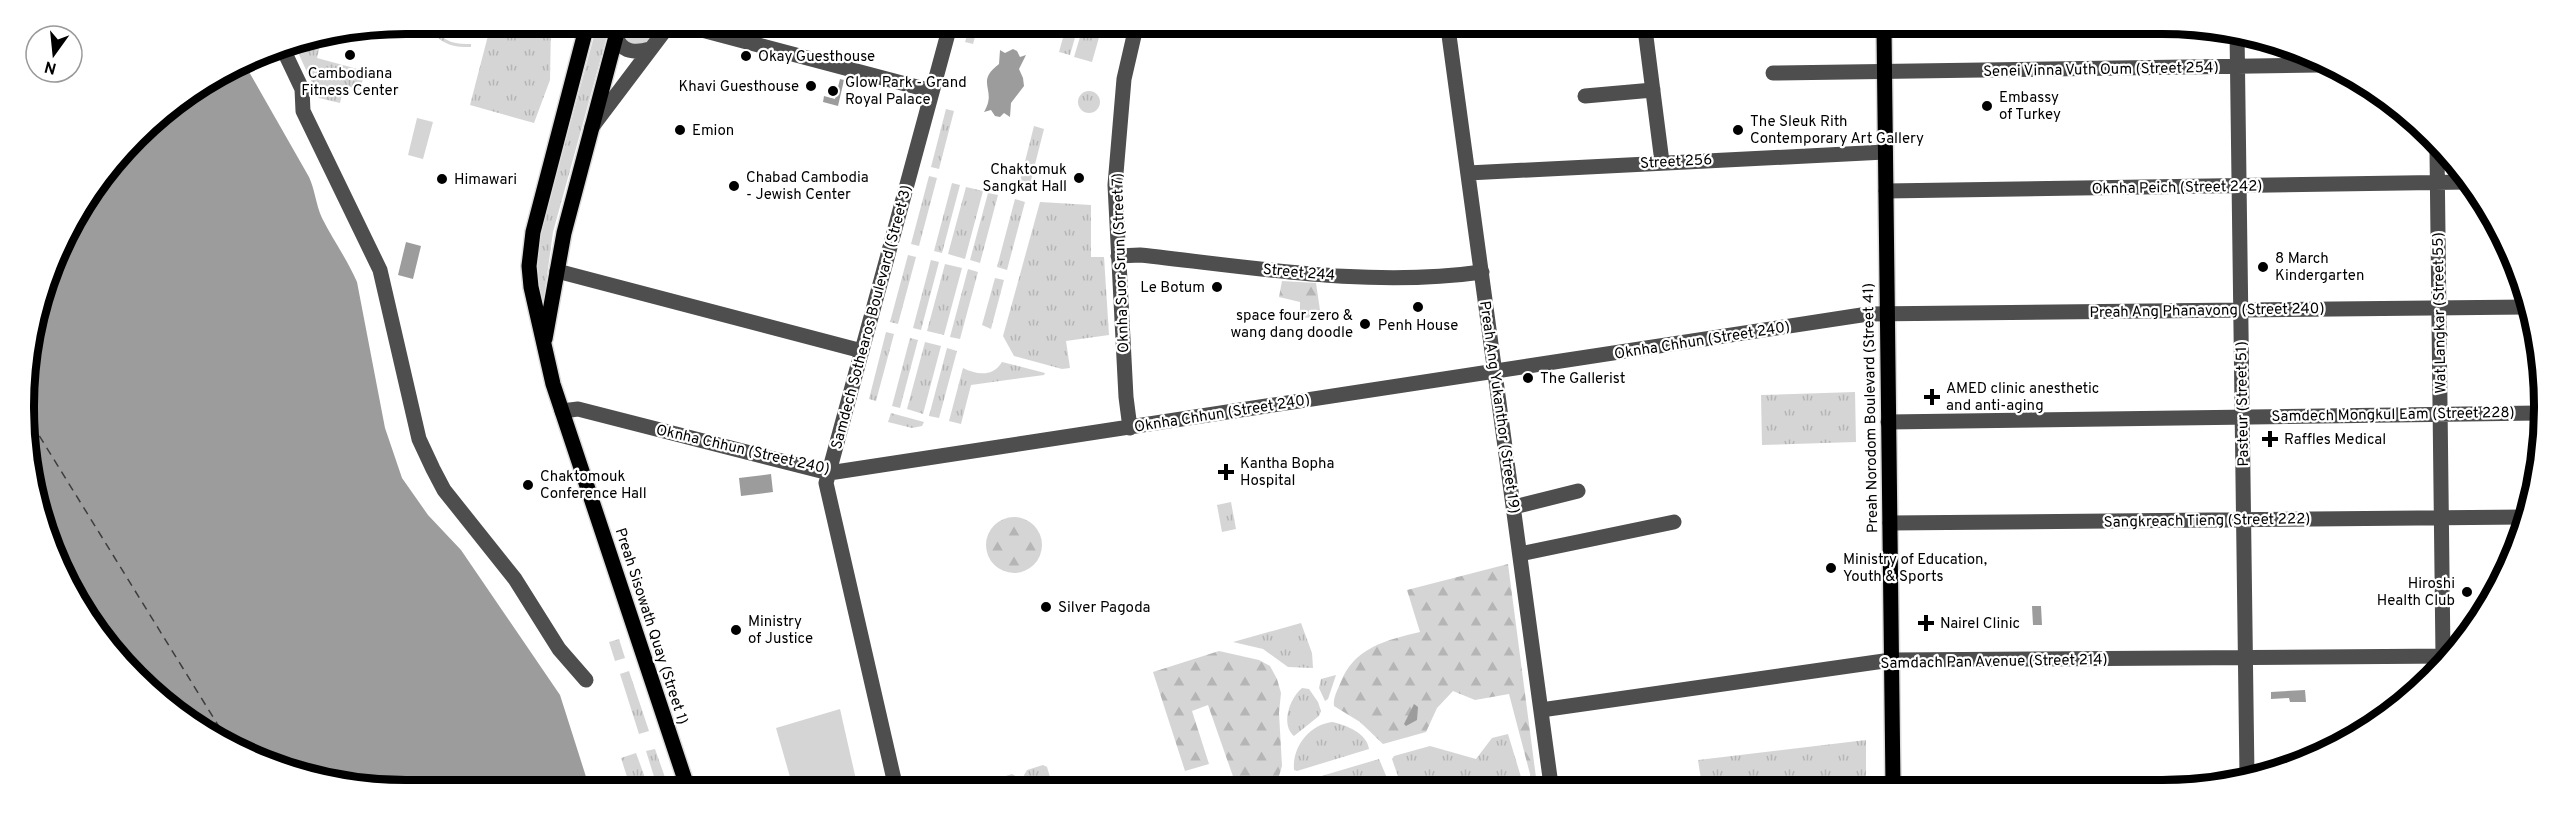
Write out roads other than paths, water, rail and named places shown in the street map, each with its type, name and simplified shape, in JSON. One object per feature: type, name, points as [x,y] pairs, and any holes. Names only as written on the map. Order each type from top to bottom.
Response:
[{"type":"main road","name":"Preah Sisowath Quay (Street 1)","points":[[585,34],[530,245],[529,266],[534,304],[562,411],[685,780]]},
{"type":"main road","name":"Preah Sisowath Quay (Street 1)","points":[[545,342],[564,233],[616,34]]},
{"type":"main road","name":"Preah Norodom Boulevard (Street 41)","points":[[1884,34],[1893,780]]},
{"type":"main road","points":[[534,304],[539,311],[545,312],[553,305]]},
{"type":"street","name":"Preah Sisowath Quay (Street 1)","points":[[617,34],[618,42],[628,50],[635,52],[651,49]]},
{"type":"street","name":"Preah Sisowath Quay (Street 1)","points":[[592,127],[662,34]]},
{"type":"street","points":[[716,34],[932,92]]},
{"type":"street","name":"Samdech Sothearos Boulevard (Street 3)","points":[[895,780],[826,483],[948,34]]},
{"type":"street","name":"Oknha Suor Srun (Street 7)","points":[[1130,428],[1127,411],[1115,185],[1124,79],[1134,34]]},
{"type":"street","name":"Preah Ang Yukanthor (Street 19)","points":[[1449,34],[1550,780]]},
{"type":"street","points":[[1646,34],[1662,162]]},
{"type":"street","name":"Pasteur (Street 51)","points":[[2237,42],[2247,769]]},
{"type":"street","points":[[286,55],[302,89],[303,111],[381,270],[419,439],[433,469],[444,490],[515,579],[559,649],[586,680]]},
{"type":"street","name":"Senei Vinna Vuth Oum (Street 254)","points":[[1773,73],[2310,65]]},
{"type":"street","points":[[1585,96],[1653,90]]},
{"type":"street","name":"Street 256","points":[[1468,173],[1885,152]]},
{"type":"street","name":"Wat Langkar (Street 55)","points":[[2437,156],[2441,518],[2446,649]]},
{"type":"street","name":"Oknha Peich (Street 242)","points":[[1886,191],[2460,182]]},
{"type":"street","name":"Street 244","points":[[1118,256],[1140,255],[1380,278],[1482,272]]},
{"type":"street","points":[[557,271],[862,351]]},
{"type":"street","name":"Preah Ang Phanavong (Street 240)","points":[[1887,314],[2521,307]]},
{"type":"street","name":"Oknha Chhun (Street 240)","points":[[562,411],[578,409],[829,473],[1856,316],[1887,314]]},
{"type":"street","name":"Samdech Mongkul Eam (Street 228)","points":[[1888,422],[2534,413]]},
{"type":"street","points":[[1514,507],[1578,491]]},
{"type":"street","name":"Sangkreach Tieng (Street 222)","points":[[1890,524],[2518,518]]},
{"type":"street","points":[[1520,554],[1674,522]]},
{"type":"street","name":"Samdach Pan Avenue (Street 214)","points":[[1541,710],[1891,660],[2439,656]]},
{"type":"place","name":"Cambodiana Fitness Center","points":[[350,55]]},
{"type":"place","name":"Okay Guesthouse","points":[[746,56]]},
{"type":"place","name":"Khavi Guesthouse","points":[[811,86]]},
{"type":"place","name":"Glow Park - Grand Royal Palace","points":[[833,91]]},
{"type":"place","name":"Embassy of Turkey","points":[[1987,106]]},
{"type":"place","name":"Emion","points":[[680,130]]},
{"type":"place","name":"The Sleuk Rith Contemporary Art Gallery","points":[[1738,130]]},
{"type":"place","name":"Chaktomuk Sangkat Hall","points":[[1079,178]]},
{"type":"place","name":"Himawari","points":[[442,179]]},
{"type":"place","name":"Chabad Cambodia - Jewish Center","points":[[734,186]]},
{"type":"place","name":"8 March Kindergarten","points":[[2263,267]]},
{"type":"place","name":"Le Botum","points":[[1217,287]]},
{"type":"place","name":"Penh House","points":[[1418,307]]},
{"type":"place","name":"space four zero & wang dang doodle","points":[[1365,324]]},
{"type":"place","name":"The Gallerist","points":[[1528,378]]},
{"type":"place","name":"AMED clinic anesthetic and anti-aging","points":[[1932,397]]},
{"type":"place","name":"Raffles Medical","points":[[2270,439]]},
{"type":"place","name":"Kantha Bopha Hospital","points":[[1226,472]]},
{"type":"place","name":"Chaktomouk Conference Hall","points":[[528,485]]},
{"type":"place","name":"Ministry of Education, Youth & Sports","points":[[1831,568]]},
{"type":"place","name":"Hiroshi Health Club","points":[[2467,592]]},
{"type":"place","name":"Silver Pagoda","points":[[1046,607]]},
{"type":"place","name":"Nairel Clinic","points":[[1926,623]]},
{"type":"place","name":"Ministry of Justice","points":[[736,630]]}]
